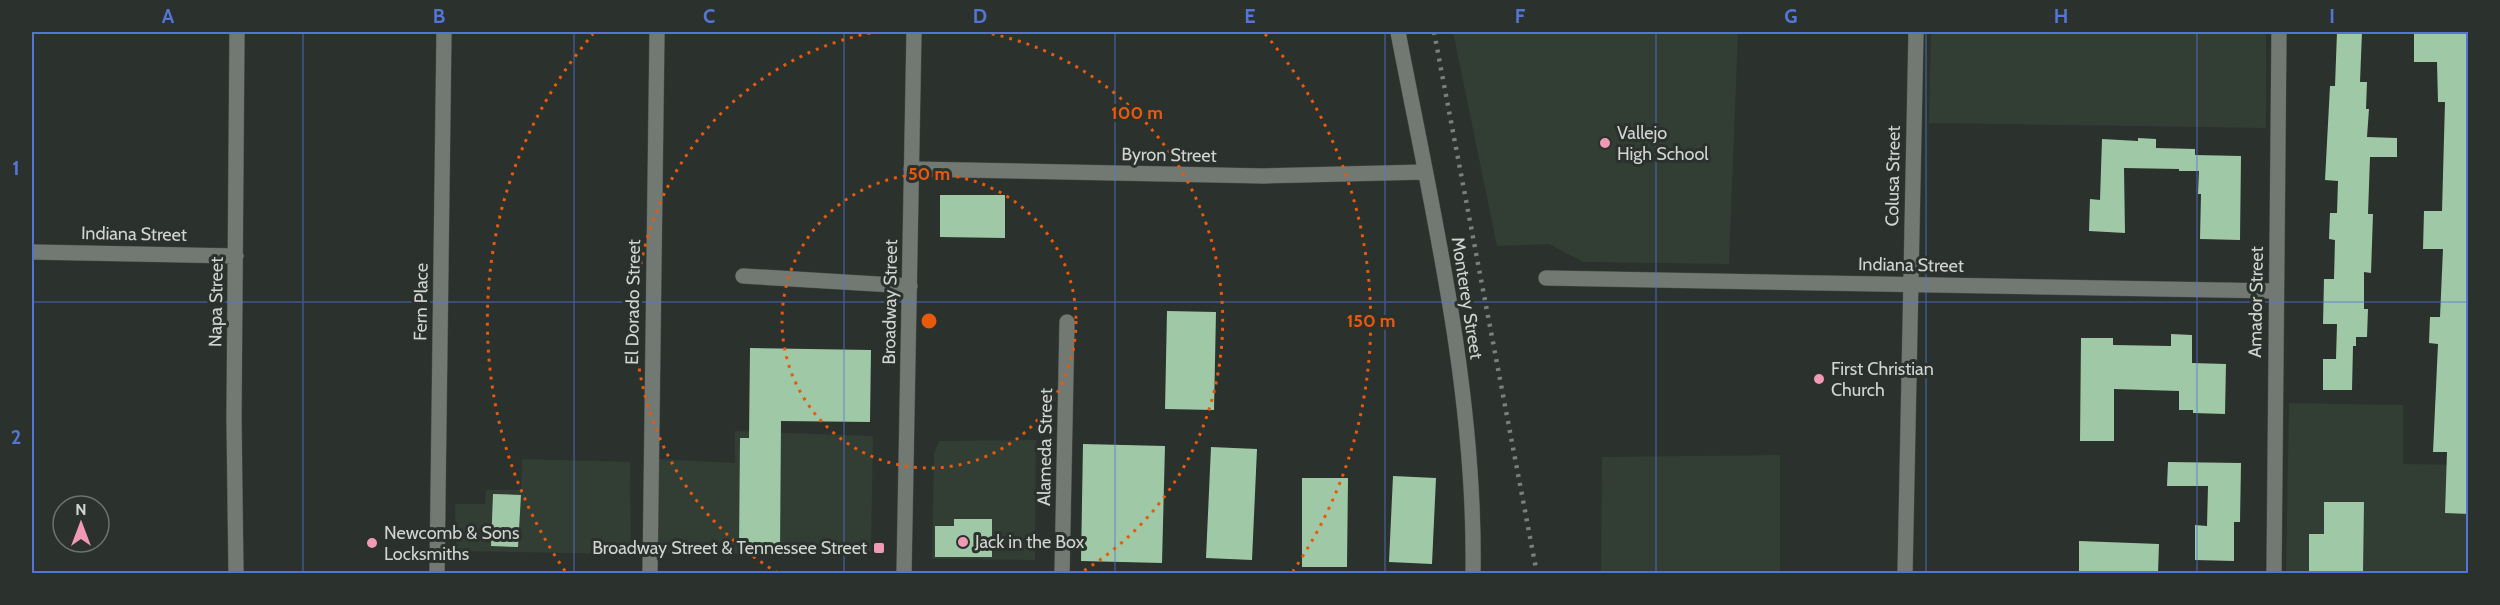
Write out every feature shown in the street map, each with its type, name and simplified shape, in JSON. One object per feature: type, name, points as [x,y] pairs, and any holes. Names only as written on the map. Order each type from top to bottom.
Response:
[{"type":"street","name":"Napa Street","points":[[236,573],[234,417],[237,32]]},
{"type":"street","name":"Fern Place","points":[[437,573],[444,32]]},
{"type":"street","name":"El Dorado Street","points":[[650,573],[657,32]]},
{"type":"street","name":"Broadway Street","points":[[904,573],[914,32]]},
{"type":"street","name":"Monterey Street","points":[[1398,32],[1449,298],[1469,441],[1473,573]]},
{"type":"street","name":"Colusa Street","points":[[1905,573],[1916,32]]},
{"type":"street","name":"Amador Street","points":[[2274,573],[2279,32]]},
{"type":"street","name":"Byron Street","points":[[911,170],[1264,176],[1425,172]]},
{"type":"street","name":"Indiana Street","points":[[32,252],[236,256]]},
{"type":"street","points":[[743,276],[910,286]]},
{"type":"street","name":"Indiana Street","points":[[1546,278],[2276,291]]},
{"type":"street","name":"Alameda Street","points":[[1062,573],[1067,322]]},
{"type":"shaded area","name":"Vallejo High School","points":[[1453,32],[1738,32],[1729,264],[1583,262],[1549,244],[1497,246]]},
{"type":"shaded area","points":[[1931,32],[2266,32],[2266,128],[1929,123]]},
{"type":"shaded area","points":[[2289,403],[2403,405],[2403,464],[2468,465],[2468,573],[2286,574]]},
{"type":"shaded area","points":[[735,431],[873,436],[871,551],[867,556],[665,553],[656,543],[659,459],[735,463]]},
{"type":"shaded area","points":[[1036,440],[1035,560],[932,559],[934,453],[939,441]]},
{"type":"shaded area","points":[[1780,455],[1780,573],[1601,573],[1602,457]]},
{"type":"shaded area","points":[[522,459],[630,462],[631,554],[456,551],[455,504],[485,504],[486,490],[521,490]]},
{"type":"building","points":[[2337,32],[2362,32],[2360,82],[2367,82],[2366,109],[2369,109],[2367,137],[2397,138],[2397,157],[2370,157],[2368,214],[2373,214],[2371,273],[2364,272],[2364,309],[2368,309],[2367,337],[2356,337],[2356,346],[2353,346],[2352,390],[2323,390],[2323,359],[2336,359],[2337,324],[2323,324],[2324,279],[2334,279],[2335,240],[2329,239],[2330,213],[2337,213],[2338,181],[2325,180],[2330,86],[2335,86]]},
{"type":"building","points":[[2414,32],[2469,32],[2469,514],[2445,513],[2447,452],[2433,452],[2438,344],[2429,343],[2430,317],[2440,317],[2443,249],[2423,249],[2424,211],[2442,211],[2445,102],[2438,102],[2437,62],[2414,62]]},
{"type":"building","points":[[2138,138],[2156,139],[2156,148],[2195,149],[2195,155],[2241,156],[2240,240],[2200,239],[2199,171],[2179,171],[2179,169],[2124,168],[2125,233],[2089,231],[2090,199],[2100,200],[2102,139],[2138,141]]},
{"type":"building","points":[[940,195],[1005,195],[1005,238],[940,237]]},
{"type":"building","points":[[1167,311],[1216,312],[1214,410],[1165,409]]},
{"type":"building","points":[[2171,334],[2192,335],[2192,363],[2226,364],[2225,414],[2179,410],[2179,391],[2114,389],[2114,441],[2080,441],[2081,338],[2113,338],[2113,345],[2171,346]]},
{"type":"building","points":[[750,348],[871,350],[870,422],[781,421],[780,553],[739,552],[740,438],[749,438]]},
{"type":"building","points":[[1083,444],[1165,446],[1162,563],[1081,561]]},
{"type":"building","points":[[1211,447],[1257,449],[1252,560],[1206,558]]},
{"type":"building","points":[[2168,462],[2241,463],[2240,522],[2234,522],[2234,561],[2195,560],[2195,525],[2207,526],[2208,486],[2167,486]]},
{"type":"building","points":[[1393,476],[1436,478],[1432,564],[1389,562]]},
{"type":"building","points":[[1302,478],[1348,478],[1347,567],[1302,567]]},
{"type":"building","points":[[493,494],[521,495],[518,547],[491,546]]},
{"type":"building","points":[[2324,502],[2364,502],[2363,573],[2309,573],[2309,534],[2324,534]]},
{"type":"building","name":"Jack in the Box","points":[[954,519],[992,519],[992,557],[935,557],[935,526],[954,526]]},
{"type":"building","points":[[2079,541],[2159,544],[2158,573],[2079,572]]},
{"type":"railway","points":[[1434,32],[1537,574]]},
{"type":"place","name":"Vallejo High School","points":[[1605,143]]},
{"type":"place","name":"First Christian Church","points":[[1819,379]]},
{"type":"place","name":"Jack in the Box","points":[[963,542]]},
{"type":"place","name":"Newcomb & Sons Locksmiths","points":[[372,543]]},
{"type":"place","name":"Broadway Street & Tennessee Street","points":[[879,548]]}]
